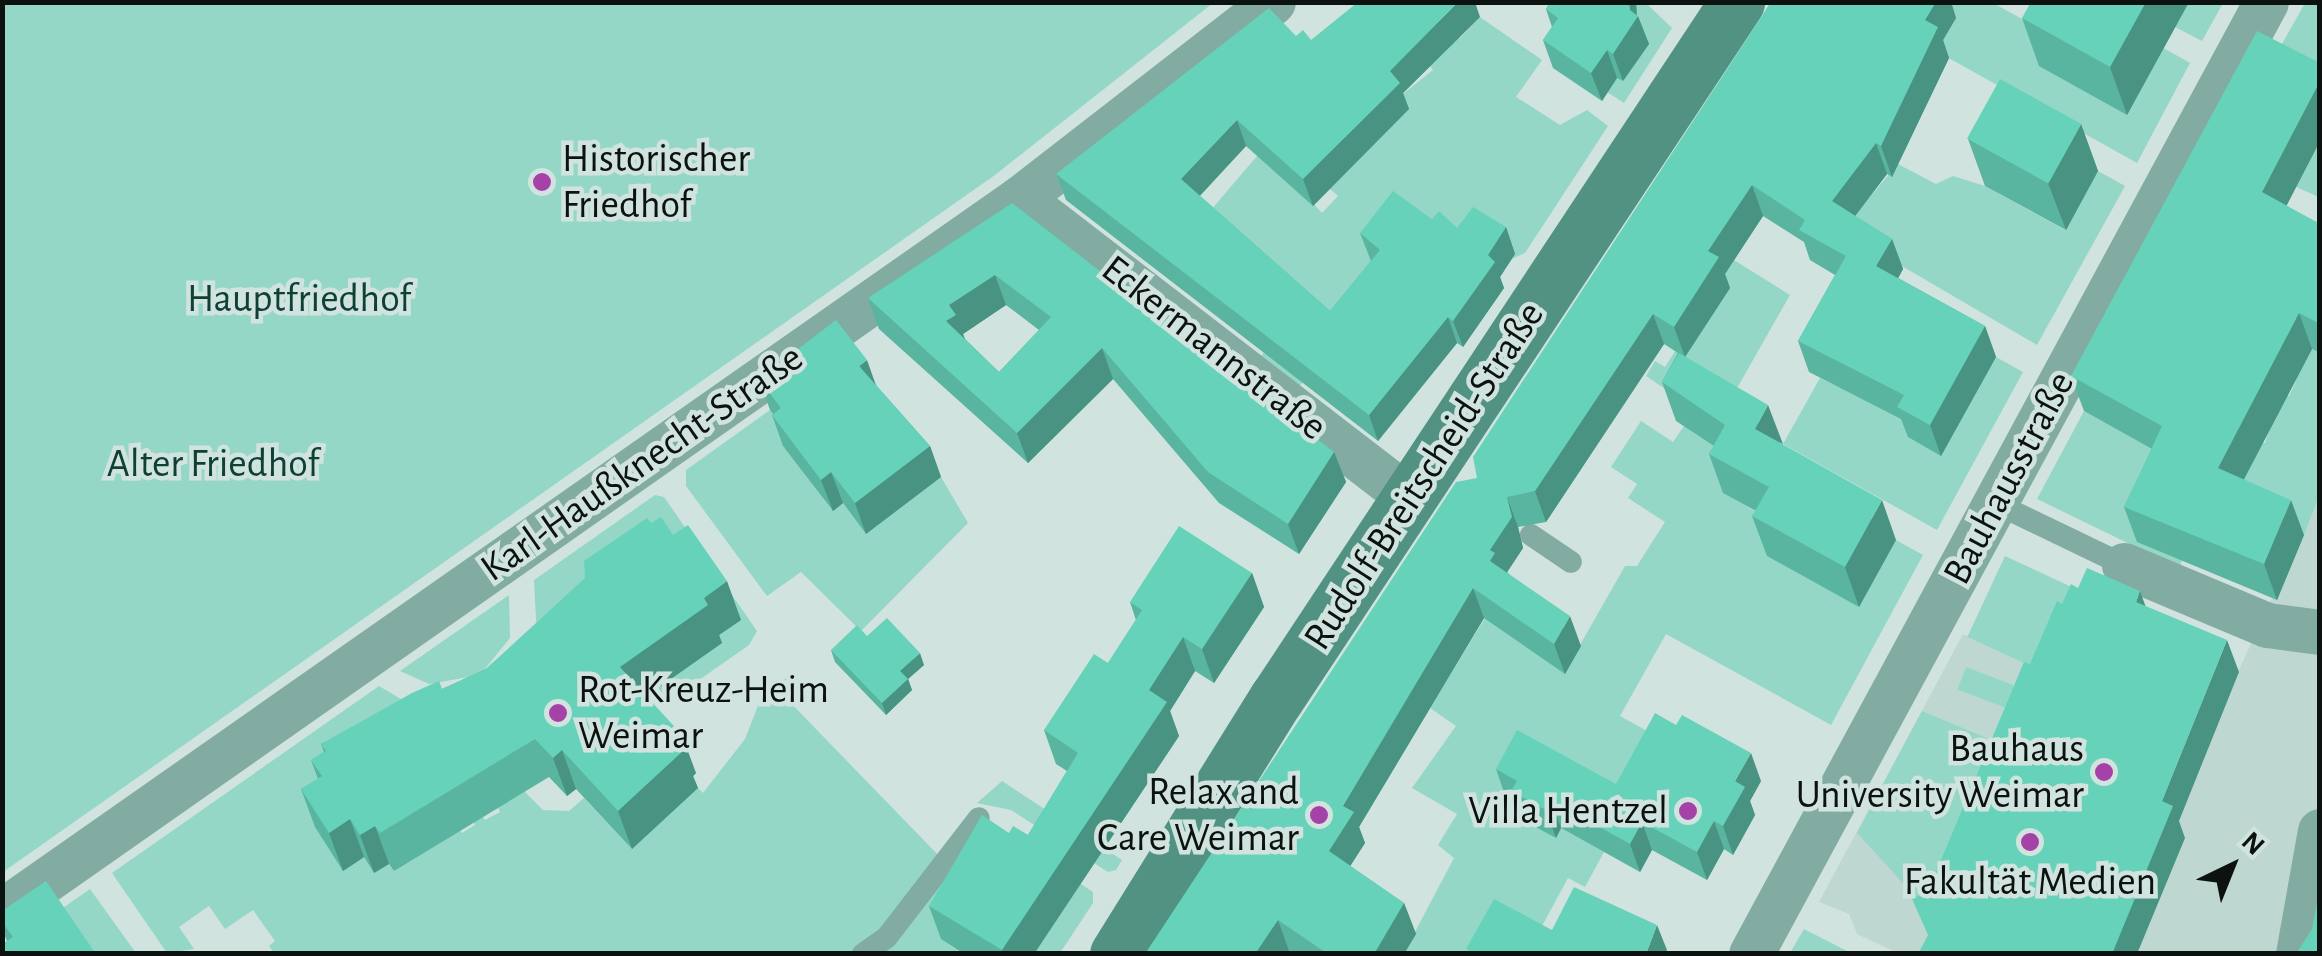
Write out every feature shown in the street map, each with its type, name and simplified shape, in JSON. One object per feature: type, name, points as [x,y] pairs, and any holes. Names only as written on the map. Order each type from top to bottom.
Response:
[{"type":"street","name":"Karl-Haußknecht-Straße","points":[[2,910],[1020,198],[1273,2]]},
{"type":"street","name":"Rudolf-Breitscheid-Straße","points":[[1117,954],[1737,2]]},
{"type":"street","name":"Bauhausstraße","points":[[1750,954],[2266,2]]},
{"type":"street","name":"Eckermannstraße","points":[[1020,198],[1427,482]]},
{"type":"street","points":[[2124,565],[2267,625],[2320,632]]},
{"type":"street","points":[[2298,954],[2320,832]]},
{"type":"lane","points":[[1995,503],[2124,565]]},
{"type":"lane","points":[[1531,536],[1571,562]]},
{"type":"lane","points":[[864,954],[887,936],[979,818]]},
{"type":"shaded area","name":"Bauhaus University Weimar","points":[[2319,496],[2319,953],[1897,953],[1857,934],[1849,914],[1819,902],[1963,634],[2117,706],[2238,672]]},
{"type":"green space","name":"Hauptfriedhof","points":[[3,2],[1213,3],[995,175],[3,872]]},
{"type":"green space","points":[[1422,3],[1460,38],[1480,17],[1542,60],[1516,97],[1560,125],[1587,110],[1608,126],[1525,253],[1418,301],[1356,316],[1299,387],[1261,356],[1301,307],[1199,224],[1263,149],[1322,213],[1338,196],[1329,188],[1399,97],[1433,70],[1392,16]]},
{"type":"green space","points":[[1630,3],[1646,3],[1672,28],[1624,103],[1607,92],[1617,78],[1623,81]]},
{"type":"green space","points":[[1949,3],[1993,3],[2055,37],[2089,6],[2190,63],[2137,163],[1936,51],[1956,18]]},
{"type":"green space","points":[[2129,3],[2223,3],[2202,41]]},
{"type":"green space","points":[[2305,3],[2319,3],[2319,92],[2269,67]]},
{"type":"green space","points":[[2319,141],[2319,197],[2296,187]]},
{"type":"green space","points":[[1898,164],[1936,184],[1953,176],[1985,186],[2065,230],[2098,171],[2125,186],[2037,345],[1830,224],[1869,198]]},
{"type":"green space","points":[[1734,260],[1790,295],[1724,411],[1724,493],[1782,527],[1859,606],[1896,540],[1923,555],[1831,725],[1666,634],[1620,716],[1665,741],[1626,813],[1507,798],[1555,838],[1561,828],[1604,852],[1585,887],[1568,878],[1529,950],[1319,954],[1407,947],[1454,858],[1438,845],[1457,814],[1412,788],[1456,726],[1430,708],[1485,618],[1564,673],[1625,566],[1637,566],[1665,522],[1628,498],[1637,484],[1611,467],[1641,421],[1673,442],[1684,426],[1699,436],[1677,397],[1646,376],[1655,361],[1665,367]]},
{"type":"green space","points":[[2309,347],[2319,353],[2319,496],[2304,535],[2210,495],[2179,568],[2037,499],[2084,411],[2147,446],[2265,443],[2281,393],[2289,396],[2296,381],[2290,377]]},
{"type":"green space","points":[[1996,357],[2023,372],[1937,530],[1783,444],[1820,378],[1916,424],[1941,455]]},
{"type":"green space","points":[[770,410],[792,439],[784,446],[832,510],[843,503],[866,534],[941,477],[968,523],[861,631],[801,572],[767,596],[686,486],[686,470]]},
{"type":"green space","points":[[655,495],[664,497],[757,631],[749,645],[662,706],[647,685],[660,687],[673,677],[537,639],[534,580]]},
{"type":"green space","points":[[2005,556],[2099,600],[2062,681],[1967,637]]},
{"type":"green space","points":[[509,595],[510,638],[480,675],[429,684],[400,671]]},
{"type":"green space","points":[[1966,667],[2036,694],[2027,716],[1957,689]]},
{"type":"green space","points":[[789,675],[794,682],[782,694],[942,859],[941,939],[963,954],[274,953],[269,946],[275,941],[253,910],[225,929],[209,906],[179,927],[194,949],[167,953],[112,873],[379,686],[416,708],[343,870],[364,857],[374,873],[389,864],[394,871],[457,826],[462,833],[475,825],[471,818],[480,813],[485,820],[500,812],[497,805],[524,791],[543,810],[569,811],[584,798],[632,849],[698,788],[703,793],[745,739],[759,703]]},
{"type":"green space","points":[[1922,711],[2013,749],[1923,905],[1857,833]]},
{"type":"green space","points":[[1002,781],[1122,860],[1116,870],[1108,872],[1011,810],[977,803]]},
{"type":"green space","points":[[1051,864],[1093,892],[1093,903],[1060,953],[1034,954]]},
{"type":"green space","points":[[90,889],[136,953],[86,953],[57,912]]},
{"type":"green space","points":[[1804,929],[1851,953],[1790,953]]},
{"type":"building","points":[[1358,2],[1458,2],[1390,71],[1400,83],[1303,179],[1237,120],[1181,179],[1330,311],[1380,250],[1360,233],[1393,191],[1432,219],[1439,211],[1457,228],[1473,207],[1506,227],[1488,255],[1495,262],[1453,321],[1448,317],[1369,415],[1056,174],[1269,8],[1296,36],[1303,30],[1311,40]]},
{"type":"building","points":[[1550,2],[1629,2],[1630,10],[1638,16],[1613,54],[1607,50],[1591,73],[1543,40],[1558,18],[1546,9]]},
{"type":"building","points":[[1771,2],[1936,2],[1925,20],[1938,27],[1881,146],[1876,143],[1832,201],[1892,239],[1876,266],[1985,326],[1930,425],[1897,407],[1904,395],[1798,341],[1846,256],[1799,230],[1805,220],[1752,185],[1708,251],[1719,257],[1674,327],[1653,314],[1535,491],[1507,497],[1512,517],[1490,550],[1495,553],[1490,561],[1570,616],[1554,644],[1473,588],[1343,806],[1354,812],[1329,851],[1404,903],[1374,954],[1328,954],[1278,920],[1255,954],[1145,954],[1456,482],[1477,478],[1473,457]]},
{"type":"building","points":[[2031,2],[2146,2],[2110,67],[2022,18]]},
{"type":"building","points":[[2257,31],[2320,63],[2320,81],[2262,192],[2320,224],[2320,324],[2299,313],[2218,468],[2291,500],[2264,564],[2124,507],[2162,426],[2071,376]]},
{"type":"building","points":[[2000,79],[2081,124],[2048,184],[1967,138]]},
{"type":"building","points":[[1012,203],[1334,452],[1288,524],[1208,472],[1102,348],[1017,433],[868,298]],"holes":[[[995,275],[1051,317],[999,372],[946,321],[956,315],[949,305]]]},
{"type":"building","points":[[836,320],[867,360],[859,366],[930,446],[855,503],[831,472],[821,480],[772,415],[781,408],[759,379]]},
{"type":"building","points":[[1679,353],[1768,405],[1755,429],[1882,500],[1845,567],[1752,516],[1769,487],[1709,454],[1725,425],[1662,382]]},
{"type":"building","points":[[661,517],[673,535],[688,525],[727,581],[704,598],[708,605],[620,667],[682,735],[675,741],[684,750],[618,811],[562,750],[553,758],[535,739],[380,833],[375,826],[360,835],[350,819],[329,833],[301,789],[322,776],[311,760],[326,751],[321,744],[412,693],[439,681],[442,689],[486,669],[585,578],[584,561],[647,518],[651,523]]},
{"type":"building","points":[[1179,526],[1252,573],[1202,649],[1183,637],[1149,690],[1167,702],[1002,950],[929,906],[982,815],[1009,833],[1013,826],[1028,835],[1078,753],[1044,730],[1094,654],[1108,663],[1142,610],[1130,602]]},
{"type":"building","points":[[2087,568],[2140,591],[2136,602],[2227,640],[2162,801],[2173,806],[2112,954],[1918,954],[1928,935],[1912,899],[1928,891],[2024,662],[2030,664],[2057,601],[2062,604],[2071,584],[2078,588]]},
{"type":"building","points":[[887,618],[920,653],[900,671],[908,679],[882,703],[831,650],[857,625],[867,636]]},
{"type":"building","points":[[1655,713],[1676,725],[1682,715],[1751,753],[1735,781],[1745,787],[1723,826],[1714,821],[1697,852],[1642,822],[1630,844],[1551,800],[1546,810],[1511,791],[1517,781],[1496,769],[1517,730],[1616,784]]},
{"type":"building","points":[[46,881],[96,954],[2,954],[2,944],[13,937],[2,922],[2,911]]},
{"type":"building","points":[[1574,887],[1657,925],[1646,954],[1475,954],[1466,949],[1494,899],[1552,930]]},
{"type":"building","points":[[2319,892],[2320,954],[2296,954],[2312,929]]},
{"type":"place","name":"Historischer Friedhof","points":[[542,182]]},
{"type":"place","name":"Rot-Kreuz-Heim Weimar","points":[[558,713]]},
{"type":"place","name":"Bauhaus University Weimar","points":[[2104,772]]},
{"type":"place","name":"Villa Hentzel","points":[[1688,811]]},
{"type":"place","name":"Relax and Care Weimar","points":[[1319,815]]},
{"type":"place","name":"Fakultät Medien","points":[[2030,842]]},
{"type":"park label","name":"Alter Friedhof","points":[[213,464]]}]
